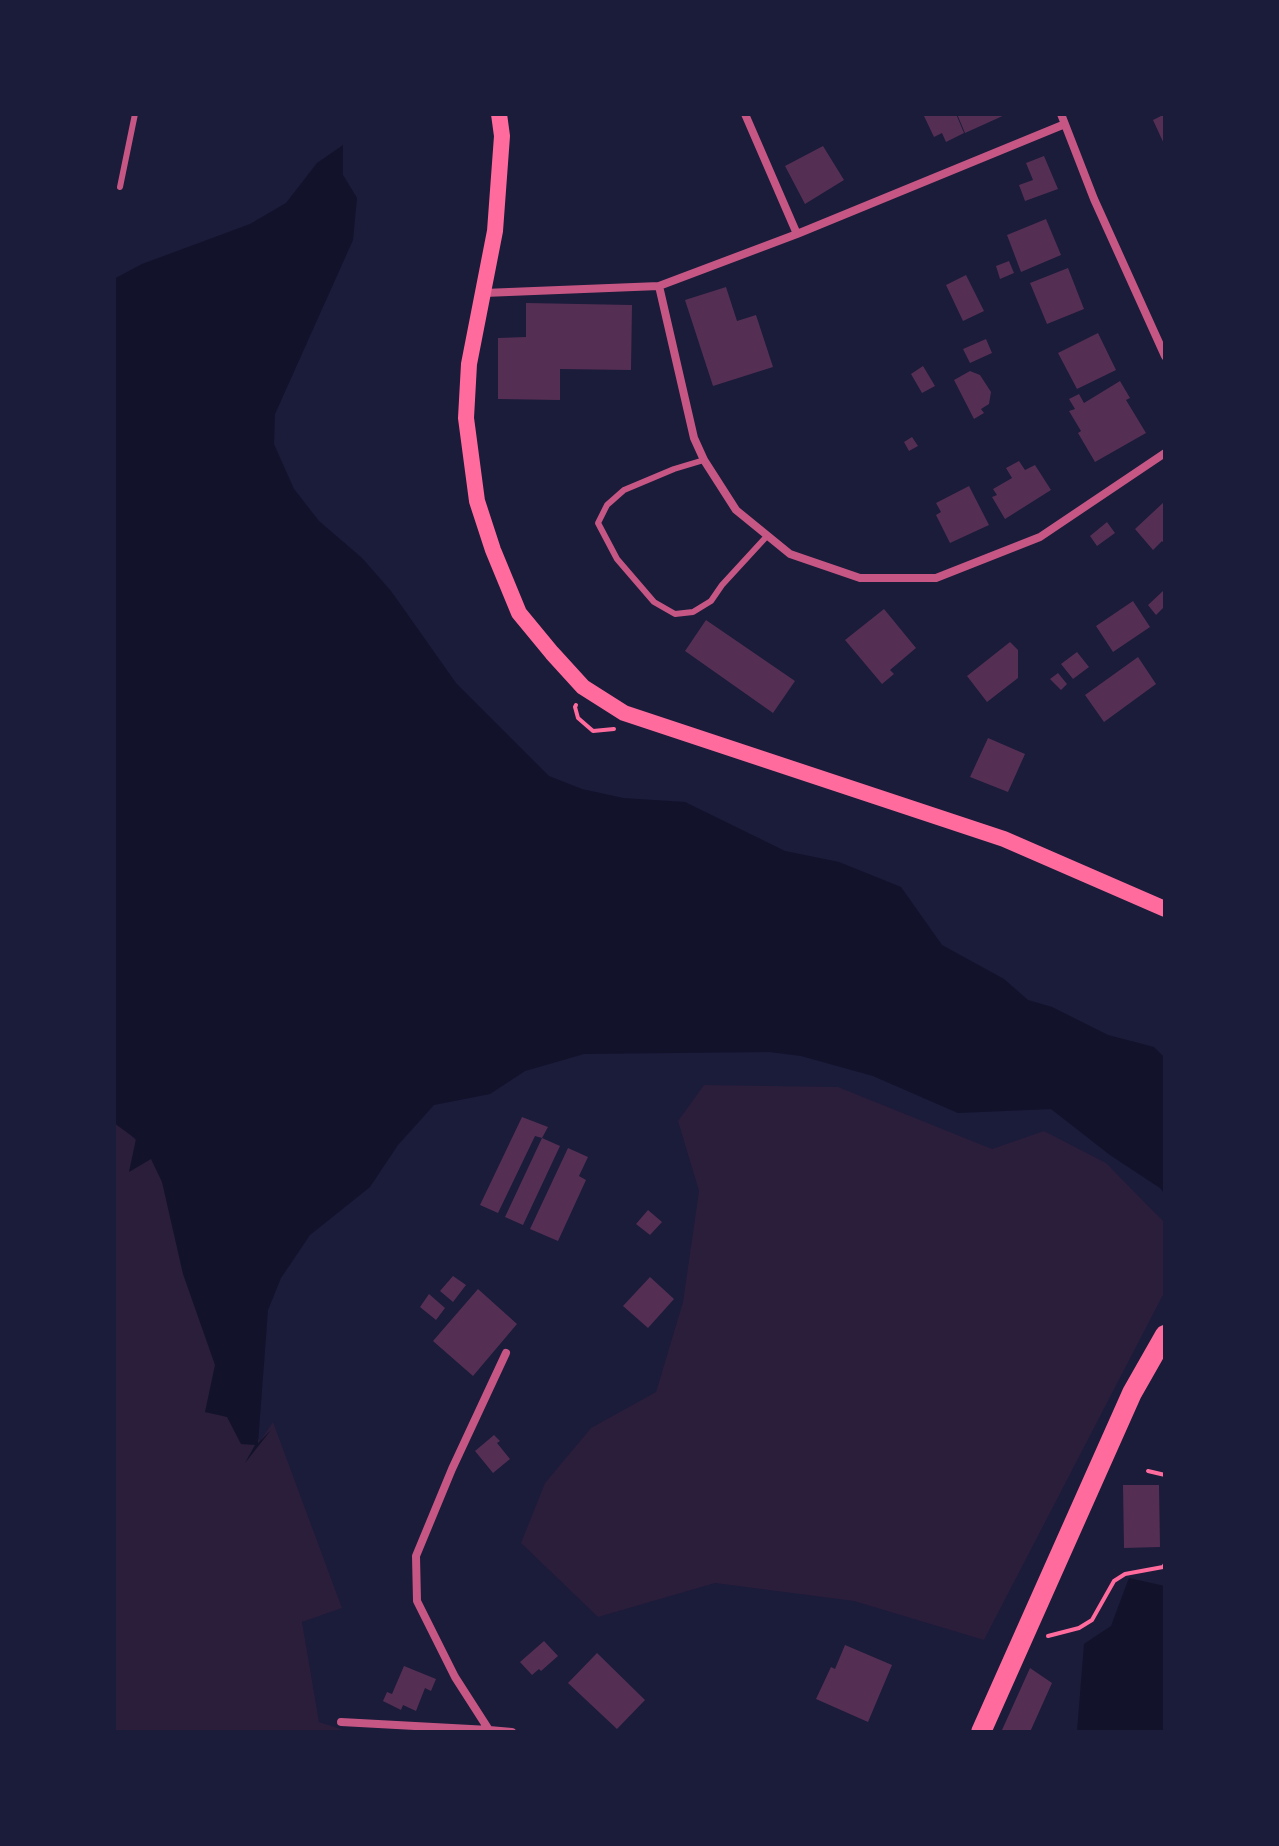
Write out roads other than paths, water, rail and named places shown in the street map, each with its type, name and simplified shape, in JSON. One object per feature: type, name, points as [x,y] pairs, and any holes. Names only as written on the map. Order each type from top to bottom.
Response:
[{"type":"main road","points":[[499,114],[502,136],[495,231],[469,364],[466,418],[477,501],[493,550],[519,613],[552,653],[583,687],[624,713],[1004,839],[1165,909]]},
{"type":"main road","points":[[981,1732],[1132,1393],[1165,1335]]},
{"type":"street","points":[[745,114],[797,234]]},
{"type":"street","points":[[1061,114],[1094,199],[1165,356]]},
{"type":"street","points":[[484,293],[659,286],[797,234],[1065,124]]},
{"type":"street","points":[[659,286],[694,438],[704,460],[736,510],[790,554],[860,578],[936,578],[1040,537],[1165,453]]},
{"type":"street","points":[[489,1730],[455,1677],[417,1601],[416,1556],[506,1353]]},
{"type":"street","points":[[341,1722],[512,1732]]},
{"type":"lane","points":[[120,187],[135,114]]},
{"type":"lane","points":[[704,460],[624,490],[607,505],[598,523],[617,559],[654,602],[675,614],[693,612],[711,601],[767,536]]}]
